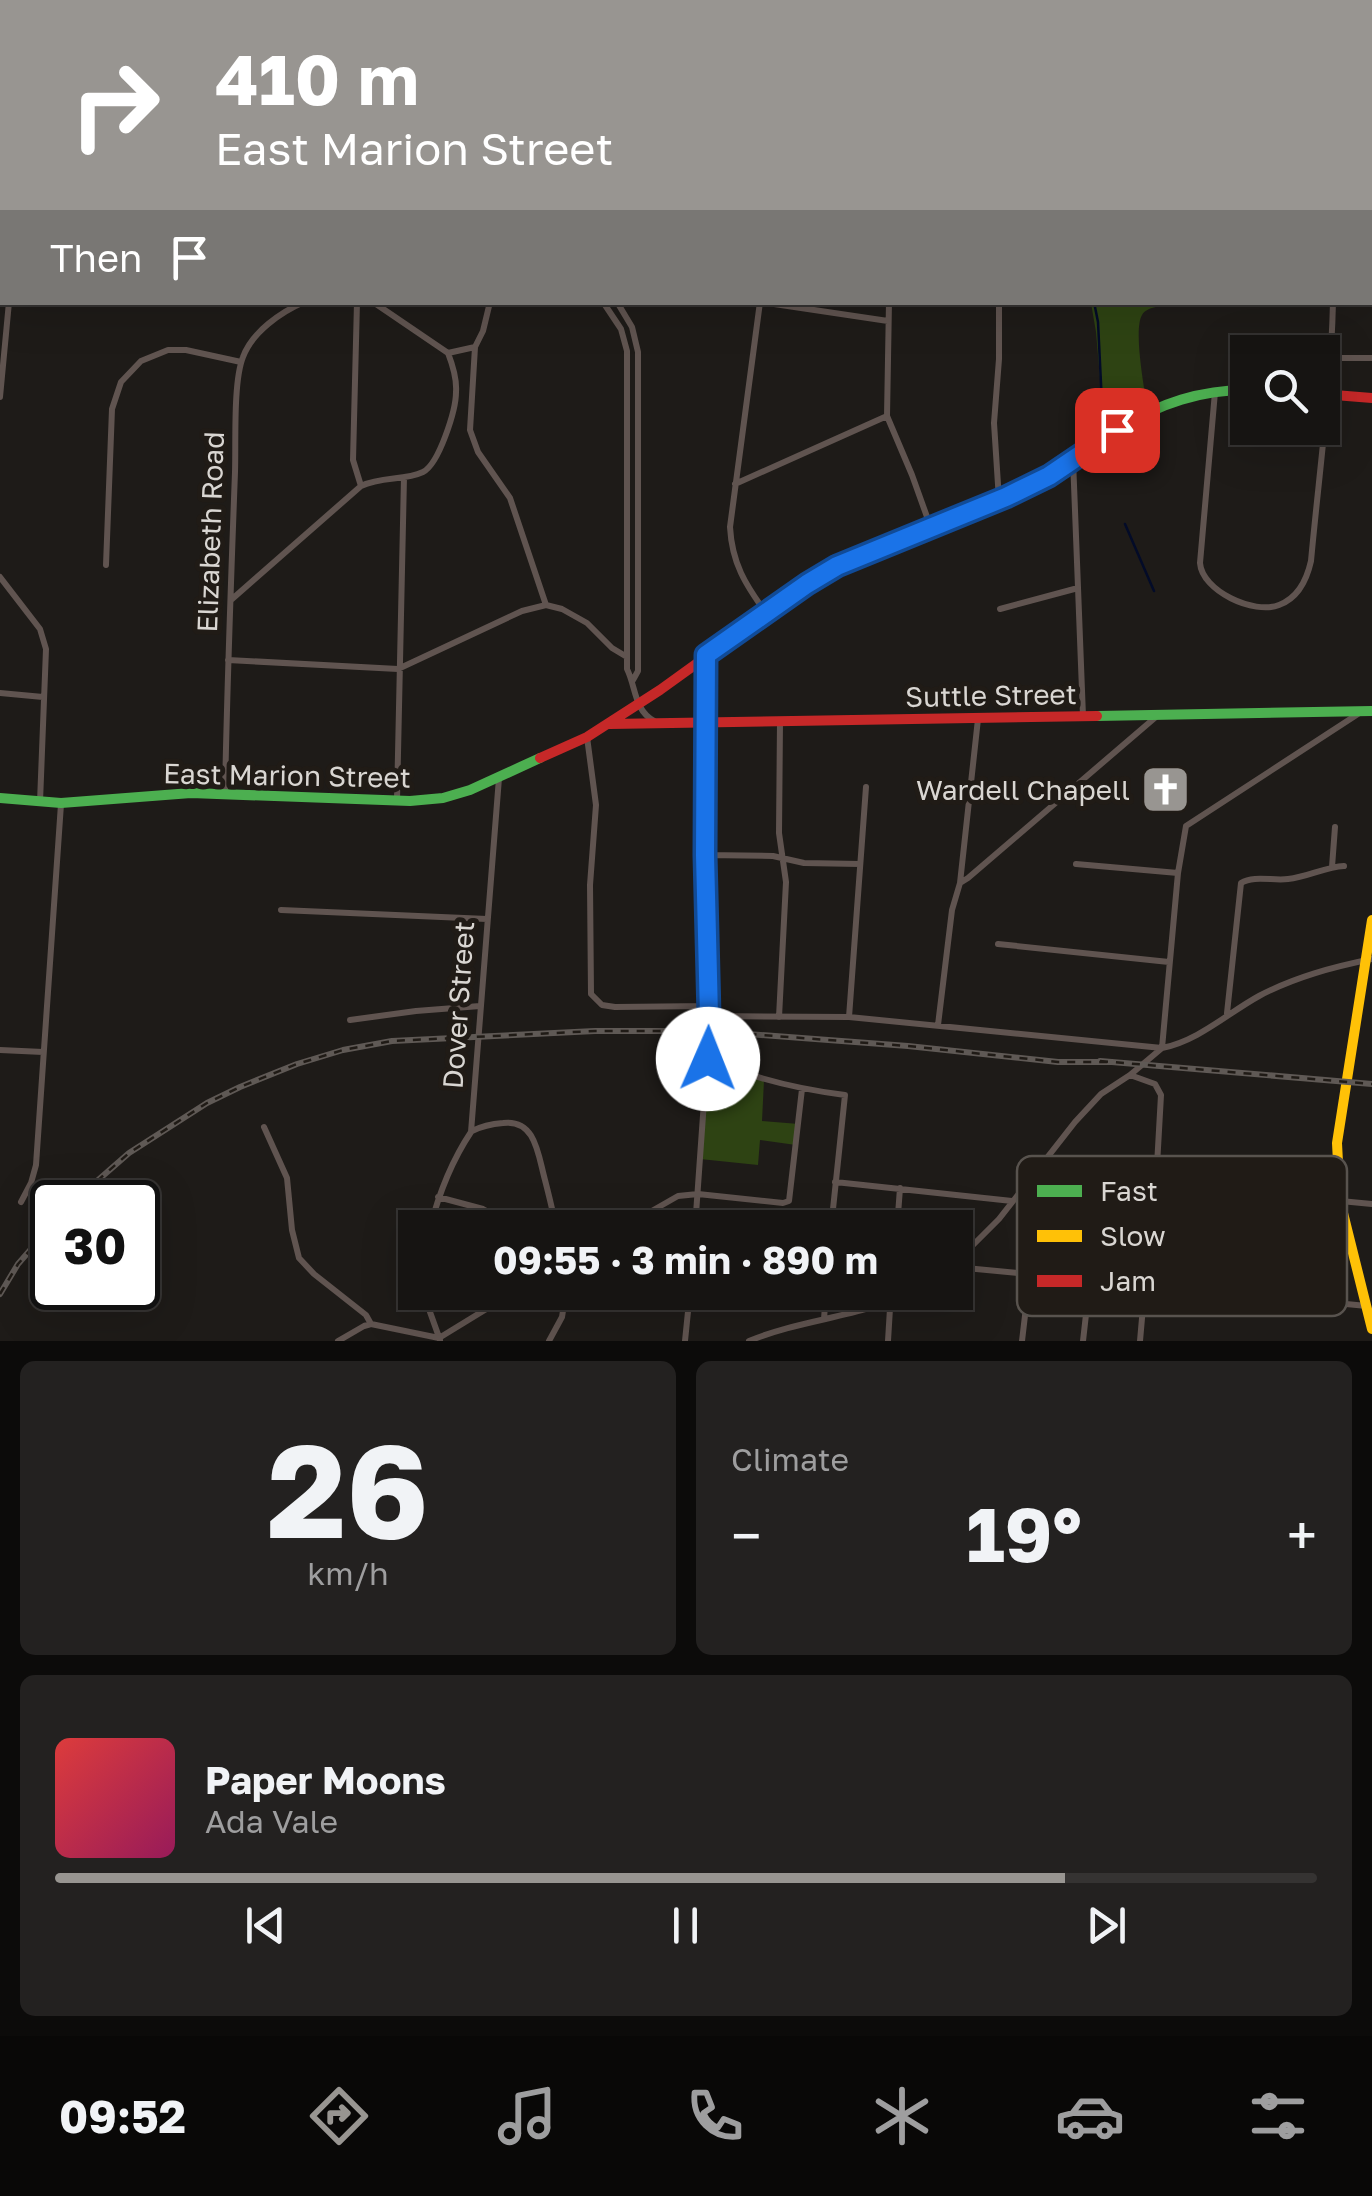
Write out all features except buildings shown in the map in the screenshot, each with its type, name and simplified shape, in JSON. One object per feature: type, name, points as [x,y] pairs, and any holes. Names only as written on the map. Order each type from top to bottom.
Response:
[{"type":"main road","name":"East Marion Street","points":[[0,798],[61,803],[167,794],[225,794],[396,801],[443,798],[470,790],[610,724],[837,566],[1049,476],[1160,406],[1197,394],[1230,391]]},
{"type":"main road","points":[[1340,395],[1372,398]]},
{"type":"main road","name":"Suttle Street","points":[[610,724],[1369,708]]},
{"type":"main road","points":[[1337,1156],[1338,1126],[1369,960],[1372,920]]},
{"type":"main road","points":[[1347,1228],[1372,1329]]},
{"type":"street","points":[[0,397],[9,305]]},
{"type":"street","points":[[106,565],[112,409],[121,382],[141,361],[168,350],[241,362],[255,338],[272,321],[298,305]]},
{"type":"street","points":[[357,305],[353,460],[361,486]]},
{"type":"street","points":[[230,601],[361,486],[416,474],[431,466],[455,404],[454,366],[448,354],[377,305]]},
{"type":"street","points":[[489,305],[475,347],[471,437],[510,498],[546,605]]},
{"type":"street","points":[[605,305],[626,343],[628,670],[638,705],[647,718],[660,723]]},
{"type":"street","points":[[619,305],[630,320],[638,352],[638,670],[633,680]]},
{"type":"street","points":[[760,305],[730,527],[739,570],[766,612]]},
{"type":"street","points":[[780,305],[888,321]]},
{"type":"street","points":[[890,305],[887,416],[931,528]]},
{"type":"street","points":[[998,305],[994,423],[999,500]]},
{"type":"street","points":[[1333,335],[1334,305]]},
{"type":"street","points":[[448,354],[475,347]]},
{"type":"street","points":[[1340,358],[1372,358]]},
{"type":"street","name":"Elizabeth Road","points":[[225,794],[241,362]]},
{"type":"street","points":[[1215,392],[1200,570],[1212,587],[1227,596],[1270,607],[1299,590],[1308,573],[1322,445]]},
{"type":"street","points":[[627,399],[638,400]]},
{"type":"street","points":[[735,484],[887,416]]},
{"type":"street","points":[[1074,460],[1083,716]]},
{"type":"street","points":[[396,801],[404,476]]},
{"type":"street","points":[[628,531],[638,531]]},
{"type":"street","points":[[0,578],[40,630],[46,650],[40,802]]},
{"type":"street","points":[[1000,608],[1078,588]]},
{"type":"street","points":[[228,660],[398,668],[522,611],[546,605],[562,609],[587,624],[627,657]]},
{"type":"street","points":[[697,1210],[709,1016],[706,655]]},
{"type":"street","points":[[0,693],[43,698]]},
{"type":"street","points":[[1048,1156],[1101,1094],[1162,1048],[1183,832],[1191,822],[1369,708]]},
{"type":"street","points":[[960,883],[1158,715]]},
{"type":"street","points":[[938,1025],[952,910],[960,883],[978,718]]},
{"type":"street","points":[[779,1018],[786,882],[779,833],[780,721]]},
{"type":"street","points":[[587,737],[596,805],[590,866],[590,991],[594,1000],[606,1006],[709,1006]]},
{"type":"street","name":"Dover Street","points":[[435,1210],[452,1161],[470,1132],[499,778]]},
{"type":"street","points":[[849,1017],[866,787]]},
{"type":"street","points":[[21,1202],[36,1165],[61,803]]},
{"type":"street","points":[[1332,867],[1335,826]]},
{"type":"street","points":[[705,855],[860,864]]},
{"type":"street","points":[[1076,864],[1178,873]]},
{"type":"street","points":[[1227,1015],[1241,884],[1251,878],[1302,877],[1344,866]]},
{"type":"street","points":[[281,910],[486,919]]},
{"type":"street","points":[[998,944],[1169,962]]},
{"type":"street","points":[[709,1016],[849,1017],[1162,1048],[1198,1034],[1266,992],[1296,979],[1369,960]]},
{"type":"street","points":[[350,1020],[480,1006]]},
{"type":"street","points":[[0,1050],[43,1052]]},
{"type":"street","points":[[708,1059],[744,1075],[845,1096],[833,1210]]},
{"type":"street","points":[[1130,1075],[1155,1084],[1161,1095],[1158,1156]]},
{"type":"street","points":[[653,1210],[678,1196],[698,1194],[790,1201],[802,1089]]},
{"type":"street","points":[[470,1132],[489,1124],[522,1124],[532,1136],[552,1210]]},
{"type":"street","points":[[264,1127],[287,1178],[292,1230],[300,1258],[372,1324]]},
{"type":"street","points":[[835,1182],[1013,1201]]},
{"type":"street","points":[[898,1210],[900,1188]]},
{"type":"street","points":[[973,1247],[1017,1196]]},
{"type":"street","points":[[438,1198],[485,1210]]},
{"type":"street","points":[[1347,1202],[1372,1204]]},
{"type":"street","points":[[973,1267],[1017,1272]]},
{"type":"street","points":[[1347,1304],[1367,1306]]},
{"type":"street","points":[[430,1310],[440,1339]]},
{"type":"street","points":[[338,1341],[372,1324],[440,1339],[486,1310]]},
{"type":"street","points":[[549,1341],[563,1310]]},
{"type":"street","points":[[685,1341],[688,1310]]},
{"type":"street","points":[[824,1319],[825,1310]]},
{"type":"street","points":[[749,1341],[859,1310]]},
{"type":"street","points":[[888,1341],[890,1310]]},
{"type":"street","points":[[1022,1341],[1025,1316]]},
{"type":"street","points":[[1083,1341],[1086,1316]]},
{"type":"street","points":[[1140,1341],[1142,1316]]},
{"type":"green space","points":[[1091,305],[1163,305],[1147,310],[1140,323],[1140,362],[1148,412],[1105,438]]},
{"type":"green space","points":[[708,1059],[764,1080],[762,1121],[799,1124],[796,1145],[760,1140],[758,1165],[700,1159]]},
{"type":"waterway","points":[[1095,305],[1102,404]]},
{"type":"waterway","points":[[1125,524],[1154,591]]},
{"type":"railway","points":[[98,1180],[129,1153],[207,1103],[240,1087],[343,1050],[392,1041],[595,1031],[709,1031],[1058,1062],[1112,1062]]},
{"type":"railway","points":[[1100,1061],[1372,1084]]},
{"type":"railway","points":[[0,1294],[30,1250]]},
{"type":"traffic: fast","points":[[1120,428],[1181,400],[1230,391]]},
{"type":"traffic: fast","points":[[1097,716],[1372,711]]},
{"type":"traffic: fast","points":[[0,798],[61,803],[191,793],[410,801],[470,790],[540,758]]},
{"type":"traffic: slow","points":[[1338,1156],[1372,920]]},
{"type":"traffic: slow","points":[[1347,1229],[1372,1329]]},
{"type":"traffic: jam","points":[[1340,395],[1372,398]]},
{"type":"traffic: jam","points":[[540,758],[587,737],[660,690],[807,584],[855,559],[1027,486],[1120,428]]},
{"type":"traffic: jam","points":[[610,724],[1097,716]]},
{"type":"place","name":"Wardell Chapell","points":[[1165,789]]},
{"type":"route","points":[[708,1059],[706,655],[837,566],[1006,497],[1049,476],[1117,430]]}]
